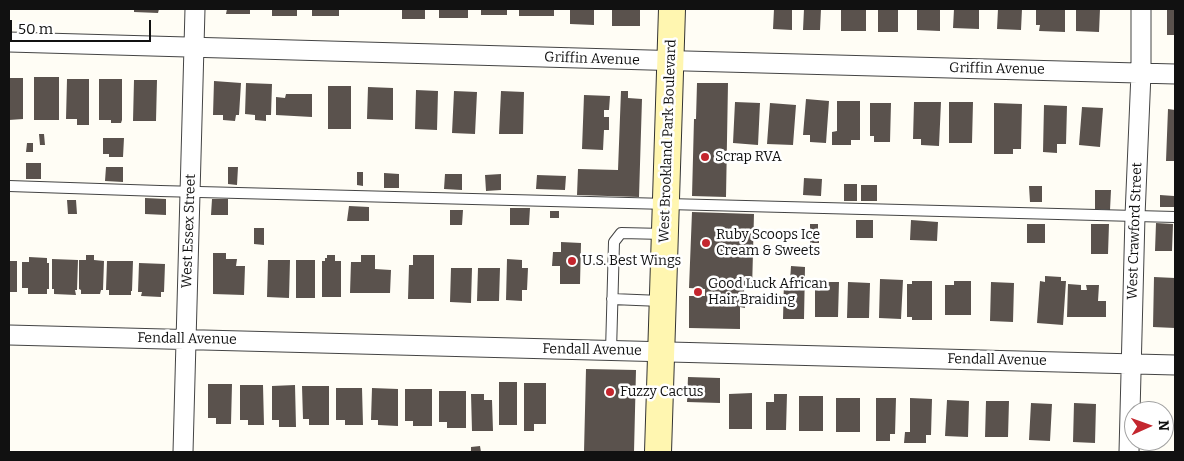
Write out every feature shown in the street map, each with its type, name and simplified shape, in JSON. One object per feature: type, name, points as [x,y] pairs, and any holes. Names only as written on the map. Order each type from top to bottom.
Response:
[{"type":"main road","name":"West Brookland Park Boulevard","points":[[658,452],[672,9]]},
{"type":"street","name":"West Essex Street","points":[[183,452],[195,9]]},
{"type":"street","name":"West Crawford Street","points":[[1129,452],[1141,73],[1141,9]]},
{"type":"street","name":"Griffin Avenue","points":[[9,42],[1175,74]]},
{"type":"street","name":"Fendall Avenue","points":[[9,335],[1175,365]]},
{"type":"lane","points":[[9,186],[1175,217]]},
{"type":"lane","points":[[611,350],[614,242],[621,233],[665,234]]},
{"type":"lane","points":[[612,299],[663,301]]},
{"type":"building","points":[[134,9],[159,9],[158,13],[134,12]]},
{"type":"building","points":[[227,9],[250,9],[250,14],[226,14]]},
{"type":"building","points":[[272,9],[297,9],[297,16],[272,16]]},
{"type":"building","points":[[312,9],[339,9],[339,16],[312,16]]},
{"type":"building","points":[[402,9],[425,9],[425,19],[402,19]]},
{"type":"building","points":[[439,9],[468,9],[468,18],[439,18]]},
{"type":"building","points":[[481,9],[507,9],[507,15],[481,15]]},
{"type":"building","points":[[519,9],[554,9],[554,16],[519,16]]},
{"type":"building","points":[[570,9],[594,9],[594,25],[570,24]]},
{"type":"building","points":[[612,9],[640,9],[640,26],[612,26]]},
{"type":"building","points":[[774,9],[792,9],[792,30],[773,29]]},
{"type":"building","points":[[804,9],[821,9],[820,30],[803,30]]},
{"type":"building","points":[[841,9],[866,9],[866,31],[841,31]]},
{"type":"building","points":[[878,9],[898,9],[898,32],[878,32]]},
{"type":"building","points":[[917,9],[940,9],[940,31],[917,30]]},
{"type":"building","points":[[954,9],[979,9],[979,29],[953,28]]},
{"type":"building","points":[[998,9],[1022,9],[1021,30],[997,29]]},
{"type":"building","points":[[1036,9],[1065,9],[1065,32],[1039,31],[1040,25],[1036,25]]},
{"type":"building","points":[[1076,9],[1100,9],[1099,32],[1076,31]]},
{"type":"building","points":[[1167,9],[1175,9],[1175,35],[1167,35]]},
{"type":"building","points":[[34,77],[59,77],[59,120],[34,120]]},
{"type":"building","points":[[9,78],[23,78],[23,119],[9,120]]},
{"type":"building","points":[[67,79],[89,79],[89,125],[77,125],[77,119],[66,119]]},
{"type":"building","points":[[99,79],[122,79],[121,123],[111,123],[111,120],[99,120]]},
{"type":"building","points":[[134,80],[157,80],[156,121],[133,121]]},
{"type":"building","points":[[214,81],[241,83],[239,115],[236,115],[235,121],[223,120],[223,115],[213,115]]},
{"type":"building","points":[[246,83],[272,84],[271,115],[266,115],[266,121],[255,120],[255,115],[245,114]]},
{"type":"building","points":[[697,83],[728,83],[726,197],[692,196]]},
{"type":"building","points":[[328,86],[351,86],[351,129],[328,129]]},
{"type":"building","points":[[368,87],[393,88],[393,120],[367,119]]},
{"type":"building","points":[[416,90],[438,91],[437,130],[415,129]]},
{"type":"building","points":[[454,91],[477,92],[475,134],[452,133]]},
{"type":"building","points":[[501,91],[524,92],[523,134],[499,134]]},
{"type":"building","points":[[621,91],[628,91],[628,98],[642,99],[639,197],[577,195],[578,169],[618,170]]},
{"type":"building","points":[[286,94],[312,94],[312,117],[276,115],[276,97],[285,98]]},
{"type":"building","points":[[584,95],[610,96],[609,110],[604,110],[604,117],[609,117],[609,130],[604,130],[603,150],[582,149]]},
{"type":"building","points":[[806,99],[829,101],[826,143],[810,142],[810,135],[803,135]]},
{"type":"building","points":[[837,101],[860,101],[860,140],[851,140],[851,145],[832,145],[832,132],[837,131]]},
{"type":"building","points":[[735,102],[760,103],[758,145],[733,143]]},
{"type":"building","points":[[914,102],[941,102],[939,146],[921,145],[921,139],[913,139]]},
{"type":"building","points":[[949,102],[973,102],[972,143],[949,143]]},
{"type":"building","points":[[770,103],[796,105],[793,145],[767,144]]},
{"type":"building","points":[[870,103],[891,103],[890,142],[874,142],[874,136],[870,136]]},
{"type":"building","points":[[994,103],[1022,104],[1021,149],[1013,149],[1013,154],[994,154]]},
{"type":"building","points":[[1044,105],[1067,106],[1066,144],[1057,144],[1057,153],[1043,152]]},
{"type":"building","points":[[1082,107],[1103,108],[1100,147],[1079,145]]},
{"type":"building","points":[[1168,109],[1175,110],[1175,161],[1166,161]]},
{"type":"building","points":[[39,134],[44,134],[45,145],[40,145]]},
{"type":"building","points":[[103,138],[124,138],[123,157],[109,157],[109,154],[103,154]]},
{"type":"building","points":[[27,143],[33,143],[33,152],[26,152]]},
{"type":"building","points":[[26,163],[41,163],[41,179],[26,179]]},
{"type":"building","points":[[106,167],[123,167],[123,182],[105,181]]},
{"type":"building","points":[[228,167],[238,167],[237,185],[228,184]]},
{"type":"building","points":[[357,172],[363,172],[363,186],[357,185]]},
{"type":"building","points":[[384,173],[399,174],[399,188],[384,188]]},
{"type":"building","points":[[445,174],[462,174],[462,190],[444,189]]},
{"type":"building","points":[[501,174],[501,190],[486,191],[485,175]]},
{"type":"building","points":[[537,175],[566,176],[565,190],[536,189]]},
{"type":"building","points":[[804,178],[822,179],[821,196],[803,195]]},
{"type":"building","points":[[844,184],[857,184],[857,201],[844,201]]},
{"type":"building","points":[[861,185],[877,185],[877,201],[861,201]]},
{"type":"building","points":[[1029,186],[1042,186],[1042,202],[1030,202]]},
{"type":"building","points":[[1095,190],[1111,190],[1110,210],[1095,209]]},
{"type":"building","points":[[1160,195],[1174,196],[1174,207],[1160,207]]},
{"type":"building","points":[[145,198],[166,199],[166,215],[145,214]]},
{"type":"building","points":[[212,199],[228,199],[228,215],[211,215]]},
{"type":"building","points":[[67,200],[76,200],[77,214],[68,214]]},
{"type":"building","points":[[349,206],[369,207],[369,221],[347,221]]},
{"type":"building","points":[[510,208],[530,208],[529,225],[510,225]]},
{"type":"building","points":[[450,210],[463,210],[462,225],[450,225]]},
{"type":"building","points":[[550,211],[559,211],[559,218],[550,218]]},
{"type":"building","points":[[692,212],[754,214],[752,290],[744,290],[745,308],[740,307],[740,329],[689,328],[689,296],[705,296],[705,289],[689,288]]},
{"type":"building","points":[[856,220],[873,220],[873,238],[856,238]]},
{"type":"building","points":[[911,220],[938,222],[937,241],[910,240]]},
{"type":"building","points":[[1156,223],[1173,224],[1172,251],[1155,251]]},
{"type":"building","points":[[810,224],[818,224],[818,233],[810,233]]},
{"type":"building","points":[[1027,224],[1045,224],[1045,243],[1027,243]]},
{"type":"building","points":[[1091,224],[1109,224],[1108,254],[1091,254]]},
{"type":"building","points":[[254,228],[264,228],[264,245],[254,244]]},
{"type":"building","points":[[810,234],[819,234],[819,243],[810,243]]},
{"type":"building","points":[[561,242],[581,243],[580,284],[560,284],[560,266],[552,266],[553,252],[561,252]]},
{"type":"building","points":[[213,253],[226,253],[226,259],[237,259],[236,266],[245,266],[244,295],[213,294]]},
{"type":"building","points":[[86,255],[94,255],[94,260],[104,261],[103,290],[101,290],[100,294],[81,294],[79,289],[79,260],[86,260]]},
{"type":"building","points":[[327,255],[335,255],[335,261],[341,261],[341,297],[322,297],[322,261],[325,261]]},
{"type":"building","points":[[361,255],[375,255],[375,269],[391,270],[390,293],[350,293],[351,262],[361,262]]},
{"type":"building","points":[[413,255],[434,255],[434,299],[408,299],[409,265],[413,265]]},
{"type":"building","points":[[29,257],[47,258],[47,263],[49,263],[49,289],[47,289],[47,294],[28,294],[28,288],[22,288],[22,262],[29,262]]},
{"type":"building","points":[[52,259],[78,260],[76,295],[54,294],[54,289],[52,289]]},
{"type":"building","points":[[507,259],[522,260],[522,268],[528,268],[527,290],[522,290],[522,301],[506,300]]},
{"type":"building","points":[[268,260],[290,260],[289,298],[267,297]]},
{"type":"building","points":[[296,260],[315,260],[315,298],[296,298]]},
{"type":"building","points":[[9,261],[17,261],[17,292],[9,292]]},
{"type":"building","points":[[107,261],[133,261],[131,295],[109,295],[109,290],[106,290]]},
{"type":"building","points":[[139,263],[165,264],[164,292],[161,292],[161,297],[141,296],[142,292],[138,292]]},
{"type":"building","points":[[791,266],[805,267],[804,319],[783,319],[784,280],[790,281]]},
{"type":"building","points":[[451,268],[472,268],[471,303],[450,302]]},
{"type":"building","points":[[478,268],[500,268],[499,301],[477,301]]},
{"type":"building","points":[[1045,276],[1061,277],[1061,281],[1066,281],[1063,325],[1037,323],[1040,281],[1045,282]]},
{"type":"building","points":[[1154,277],[1175,278],[1175,328],[1153,327]]},
{"type":"building","points":[[880,279],[903,280],[901,319],[879,318]]},
{"type":"building","points":[[912,281],[932,281],[932,320],[912,320],[912,317],[907,317],[907,284],[912,284]]},
{"type":"building","points":[[954,281],[971,281],[971,315],[945,315],[945,285],[954,285]]},
{"type":"building","points":[[815,282],[839,282],[838,317],[815,317]]},
{"type":"building","points":[[848,282],[870,283],[869,318],[847,318]]},
{"type":"building","points":[[991,282],[1014,283],[1013,322],[990,321]]},
{"type":"building","points":[[1068,284],[1081,285],[1081,290],[1087,290],[1086,285],[1099,285],[1098,301],[1106,301],[1106,317],[1067,317]]},
{"type":"building","points":[[586,369],[636,370],[634,452],[584,452]]},
{"type":"building","points":[[688,377],[720,378],[720,403],[687,402]]},
{"type":"building","points":[[499,382],[517,382],[517,425],[499,425]]},
{"type":"building","points":[[524,383],[546,383],[546,424],[534,424],[534,431],[524,431]]},
{"type":"building","points":[[208,384],[232,384],[231,424],[216,424],[216,418],[208,418]]},
{"type":"building","points":[[240,385],[263,385],[264,425],[248,425],[248,420],[240,420]]},
{"type":"building","points":[[295,385],[296,427],[279,427],[279,420],[272,420],[272,386]]},
{"type":"building","points":[[302,386],[329,386],[329,425],[309,425],[309,419],[303,419]]},
{"type":"building","points":[[336,388],[362,388],[363,425],[345,425],[345,420],[336,420]]},
{"type":"building","points":[[372,388],[398,389],[398,426],[378,425],[378,420],[371,420]]},
{"type":"building","points":[[405,389],[432,389],[432,426],[413,426],[413,421],[405,421]]},
{"type":"building","points":[[439,391],[466,391],[466,428],[447,428],[447,422],[439,422]]},
{"type":"building","points":[[752,393],[752,429],[729,429],[729,394]]},
{"type":"building","points":[[471,394],[484,394],[484,400],[492,400],[493,431],[472,431]]},
{"type":"building","points":[[774,394],[787,394],[786,430],[766,430],[766,402],[774,402]]},
{"type":"building","points":[[799,396],[823,396],[823,431],[799,431]]},
{"type":"building","points":[[836,398],[860,398],[860,432],[836,432]]},
{"type":"building","points":[[876,398],[896,398],[895,434],[890,434],[890,441],[876,441]]},
{"type":"building","points":[[910,398],[932,399],[931,435],[926,435],[926,443],[904,443],[905,432],[910,432]]},
{"type":"building","points":[[947,400],[969,401],[968,437],[945,436]]},
{"type":"building","points":[[986,401],[1009,401],[1008,437],[985,437]]},
{"type":"building","points":[[1031,403],[1052,404],[1050,441],[1029,440]]},
{"type":"building","points":[[1074,403],[1096,404],[1095,443],[1073,442]]},
{"type":"building","points":[[480,446],[481,452],[471,452],[471,447]]},
{"type":"place","name":"Scrap RVA","points":[[705,157]]},
{"type":"place","name":"Ruby Scoops Ice Cream & Sweets","points":[[706,243]]},
{"type":"place","name":"U.S. Best Wings","points":[[572,261]]},
{"type":"place","name":"Good Luck African Hair Braiding","points":[[698,292]]},
{"type":"place","name":"Fuzzy Cactus","points":[[610,392]]}]
